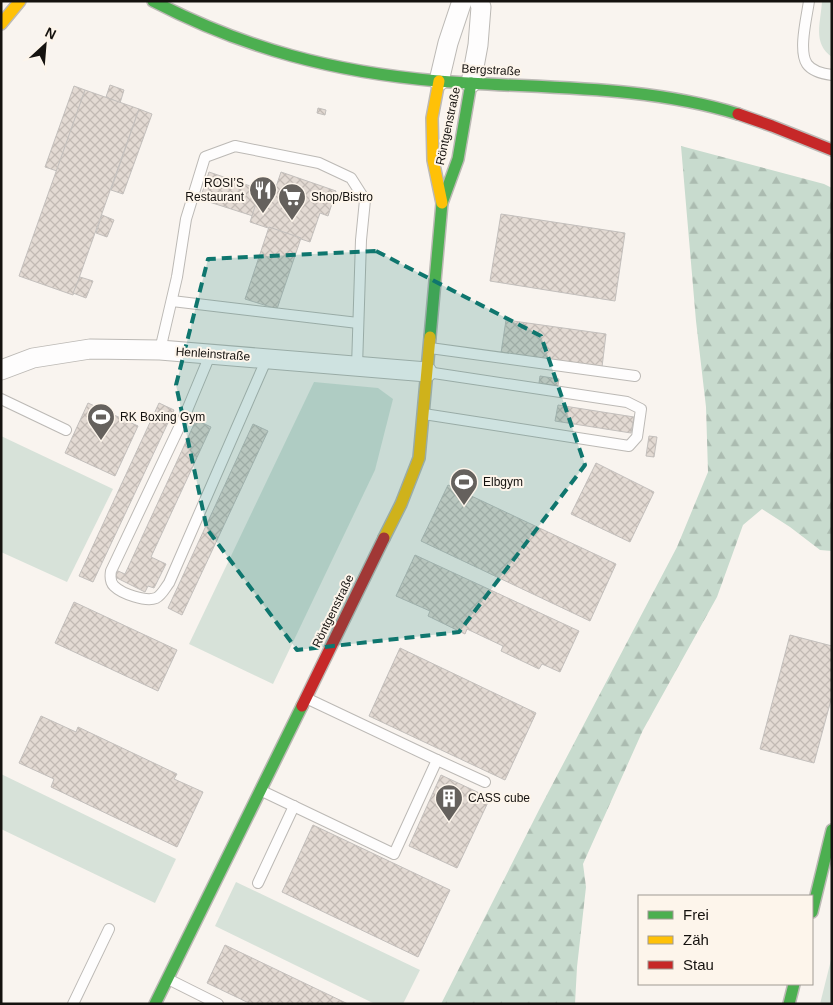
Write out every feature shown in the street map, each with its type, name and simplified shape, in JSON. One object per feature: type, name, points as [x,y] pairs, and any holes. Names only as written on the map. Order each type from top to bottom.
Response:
[{"type":"main road","points":[[1,24],[20,1]]},
{"type":"main road","name":"Bergstraße","points":[[153,1],[178,15],[225,36],[286,56],[354,71],[439,81],[609,90],[669,98],[733,112],[784,129],[832,150]]},
{"type":"main road","name":"Röntgenstraße","points":[[439,81],[432,118],[432,160],[442,203]]},
{"type":"main road","name":"Röntgenstraße","points":[[155,1004],[401,504],[418,458],[430,348],[442,203],[458,159],[471,83]]},
{"type":"main road","points":[[813,908],[832,830]]},
{"type":"main road","points":[[789,1004],[794,985]]},
{"type":"street","points":[[439,81],[448,43],[462,1]]},
{"type":"street","points":[[471,83],[478,45],[480,1]]},
{"type":"street","name":"Henleinstraße","points":[[1,370],[33,358],[90,349],[160,350],[427,372]]},
{"type":"lane","points":[[809,1],[803,46],[804,55],[807,64],[813,69],[832,75]]},
{"type":"lane","points":[[160,350],[177,277],[186,219],[205,157],[235,146],[319,163],[351,178],[365,200],[361,240],[357,367]]},
{"type":"lane","points":[[172,301],[358,323]]},
{"type":"lane","points":[[430,348],[635,376]]},
{"type":"lane","points":[[210,355],[185,415],[111,571],[110,579],[114,586],[144,600],[160,596],[169,583],[267,358]]},
{"type":"lane","points":[[423,414],[629,446],[637,437],[641,409],[626,402],[427,372]]},
{"type":"lane","points":[[1,399],[66,430]]},
{"type":"lane","points":[[306,698],[486,782]]},
{"type":"lane","points":[[260,790],[394,854],[437,760]]},
{"type":"lane","points":[[258,883],[294,806]]},
{"type":"lane","points":[[73,1004],[109,929]]},
{"type":"lane","points":[[167,979],[218,1004]]},
{"type":"highlighted area","points":[[376,251],[541,336],[585,465],[459,632],[297,650],[207,529],[176,385],[208,259]]},
{"type":"shaded area","points":[[822,1],[832,1],[832,57],[822,45],[820,39],[819,24]]},
{"type":"shaded area","points":[[314,382],[378,388],[393,399],[375,470],[273,684],[189,644]]},
{"type":"shaded area","points":[[1,436],[113,489],[67,582],[1,552]]},
{"type":"shaded area","points":[[1,774],[176,859],[155,903],[1,829]]},
{"type":"shaded area","points":[[236,882],[420,970],[403,1004],[375,1004],[215,926]]},
{"type":"shaded area","points":[[832,956],[832,1004],[820,1004]]},
{"type":"green space","points":[[681,146],[824,184],[832,188],[832,551],[820,550],[762,509],[743,525],[717,597],[643,730],[583,864],[586,887],[575,1004],[441,1004],[540,808],[677,547],[708,472],[706,407],[696,321]]},
{"type":"building","points":[[110,85],[124,90],[120,103],[106,97]]},
{"type":"building","points":[[74,86],[85,90],[57,171],[45,167]]},
{"type":"building","points":[[85,90],[139,109],[73,295],[19,276]]},
{"type":"building","points":[[318,108],[326,110],[325,115],[317,113]]},
{"type":"building","points":[[139,109],[152,114],[123,194],[111,190]]},
{"type":"building","points":[[209,172],[262,190],[253,216],[200,199]]},
{"type":"building","points":[[281,172],[336,191],[328,216],[320,213],[310,242],[250,222],[259,194],[272,199]]},
{"type":"building","points":[[501,214],[625,233],[615,301],[490,281]]},
{"type":"building","points":[[102,215],[114,220],[107,237],[96,233]]},
{"type":"building","points":[[269,227],[301,238],[277,309],[245,299]]},
{"type":"building","points":[[80,277],[93,281],[86,298],[73,293]]},
{"type":"building","points":[[506,320],[606,334],[602,367],[501,353]]},
{"type":"building","points":[[540,376],[559,379],[558,386],[539,383]]},
{"type":"building","name":"RK Boxing Gym","points":[[88,403],[138,426],[115,476],[65,453]]},
{"type":"building","points":[[159,403],[174,410],[93,582],[79,576]]},
{"type":"building","points":[[558,405],[634,417],[631,433],[555,421]]},
{"type":"building","points":[[196,420],[211,427],[151,557],[166,564],[154,588],[148,586],[145,592],[115,577],[118,571],[125,574]]},
{"type":"building","points":[[253,424],[268,431],[182,615],[168,608]]},
{"type":"building","points":[[649,436],[657,437],[654,457],[646,456]]},
{"type":"building","points":[[596,463],[654,492],[630,542],[571,514]]},
{"type":"building","points":[[448,485],[616,564],[590,621],[421,541]]},
{"type":"building","points":[[415,555],[579,631],[560,672],[542,664],[539,669],[501,651],[503,646],[467,629],[465,634],[428,616],[430,611],[396,596]]},
{"type":"building","points":[[74,602],[177,650],[158,691],[55,643]]},
{"type":"building","points":[[790,635],[832,646],[832,696],[814,763],[760,749]]},
{"type":"building","points":[[400,648],[536,713],[505,780],[369,716]]},
{"type":"building","points":[[41,716],[76,732],[78,727],[177,774],[174,779],[203,792],[177,847],[51,787],[54,779],[19,763]]},
{"type":"building","name":"CASS cube","points":[[441,775],[490,798],[457,868],[409,846]]},
{"type":"building","points":[[313,825],[450,890],[418,957],[282,892]]},
{"type":"building","points":[[225,945],[348,1004],[251,1004],[207,983]]},
{"type":"traffic: fast","points":[[153,1],[188,18],[257,45],[291,56],[363,71],[438,81],[627,92],[701,104],[738,114]]},
{"type":"traffic: fast","points":[[430,337],[442,203],[458,159],[471,83]]},
{"type":"traffic: fast","points":[[155,1004],[302,706]]},
{"type":"traffic: fast","points":[[813,908],[832,830]]},
{"type":"traffic: fast","points":[[789,1004],[794,985]]},
{"type":"traffic: slow","points":[[1,24],[20,1]]},
{"type":"traffic: slow","points":[[439,81],[432,118],[433,160],[442,203]]},
{"type":"traffic: slow","points":[[384,538],[401,504],[419,458],[430,337]]},
{"type":"traffic: jam","points":[[738,114],[832,150]]},
{"type":"traffic: jam","points":[[302,706],[384,538]]},
{"type":"place","name":"ROSI’S Restaurant","points":[[263,214]]},
{"type":"place","name":"Shop/Bistro","points":[[292,221]]},
{"type":"place","name":"RK Boxing Gym","points":[[101,441]]},
{"type":"place","name":"Elbgym","points":[[464,506]]},
{"type":"place","name":"CASS cube","points":[[449,822]]}]
